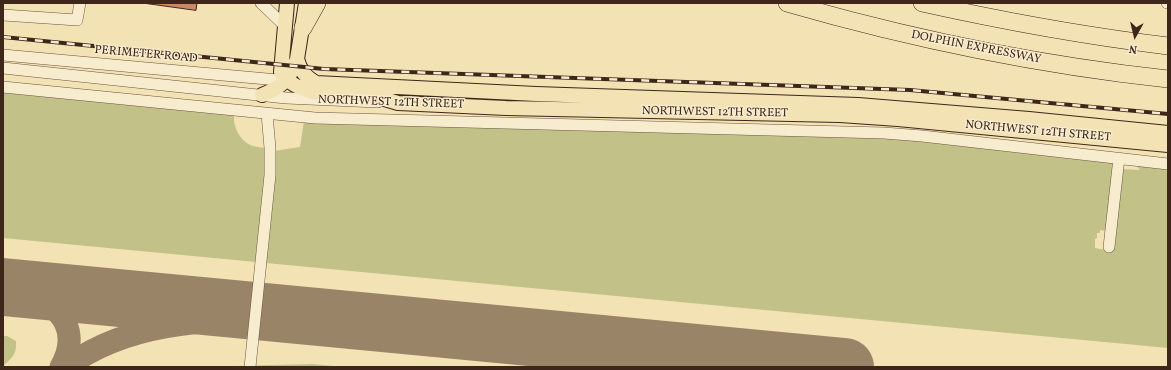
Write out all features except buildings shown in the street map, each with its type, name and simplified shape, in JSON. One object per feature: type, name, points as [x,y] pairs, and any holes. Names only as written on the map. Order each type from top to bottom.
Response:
[{"type":"highway","points":[[302,28],[317,3]]},
{"type":"highway","name":"DOLPHIN EXPRESSWAY","points":[[787,3],[888,30],[1008,56],[1107,72],[1168,79]]},
{"type":"highway","points":[[922,3],[1034,26],[1168,46]]},
{"type":"main road","points":[[287,3],[281,72],[287,81],[312,92],[371,95],[398,103]]},
{"type":"main road","points":[[262,95],[277,89],[287,81],[295,66],[306,3]]},
{"type":"main road","points":[[297,59],[301,70],[307,77],[316,83]]},
{"type":"main road","name":"NORTHWEST 12TH STREET","points":[[316,83],[536,94],[858,105],[1168,132]]},
{"type":"main road","name":"NORTHWEST 12TH STREET","points":[[398,103],[579,110],[840,115],[898,119],[1168,145]]},
{"type":"street","points":[[3,15],[77,20],[80,3]]},
{"type":"street","points":[[261,3],[285,26]]},
{"type":"street","name":"PERIMETER ROAD","points":[[3,55],[287,81]]},
{"type":"street","points":[[3,68],[262,95]]},
{"type":"street","name":"NORTHWEST 12TH STREET","points":[[287,81],[316,83]]},
{"type":"street","points":[[3,87],[267,114],[351,120],[884,133],[1168,164]]},
{"type":"street","name":"NORTHWEST 12TH STREET","points":[[262,95],[306,99],[398,103]]},
{"type":"street","points":[[250,367],[270,175],[270,148],[267,114]]},
{"type":"street","points":[[1109,247],[1119,158]]},
{"type":"shaded area","points":[[3,91],[234,115],[236,128],[240,136],[250,145],[266,148],[266,184],[256,262],[3,238]]},
{"type":"shaded area","points":[[304,121],[916,139],[1114,163],[1107,231],[1100,230],[1100,233],[1097,233],[1097,238],[1095,239],[1095,248],[1106,250],[1120,169],[1140,170],[1136,165],[1168,169],[1168,348],[266,263],[274,151],[300,147]]},
{"type":"shaded area","points":[[3,336],[7,336],[16,341],[16,349],[9,361],[3,366]]},
{"type":"shaded area","points":[[313,364],[344,367],[227,367],[235,366]]},
{"type":"taxiway","points":[[3,293],[130,299]]},
{"type":"taxiway","points":[[31,294],[43,300],[52,307],[66,323],[69,333],[69,343],[67,355],[61,367]]},
{"type":"taxiway","points":[[66,367],[93,350],[122,338],[151,330],[182,324],[212,321],[275,321],[418,326]]},
{"type":"taxiway","points":[[625,346],[651,356],[665,367]]},
{"type":"runway","points":[[3,287],[845,367]]},
{"type":"railway","points":[[3,37],[324,69],[910,90],[1168,114]]}]
